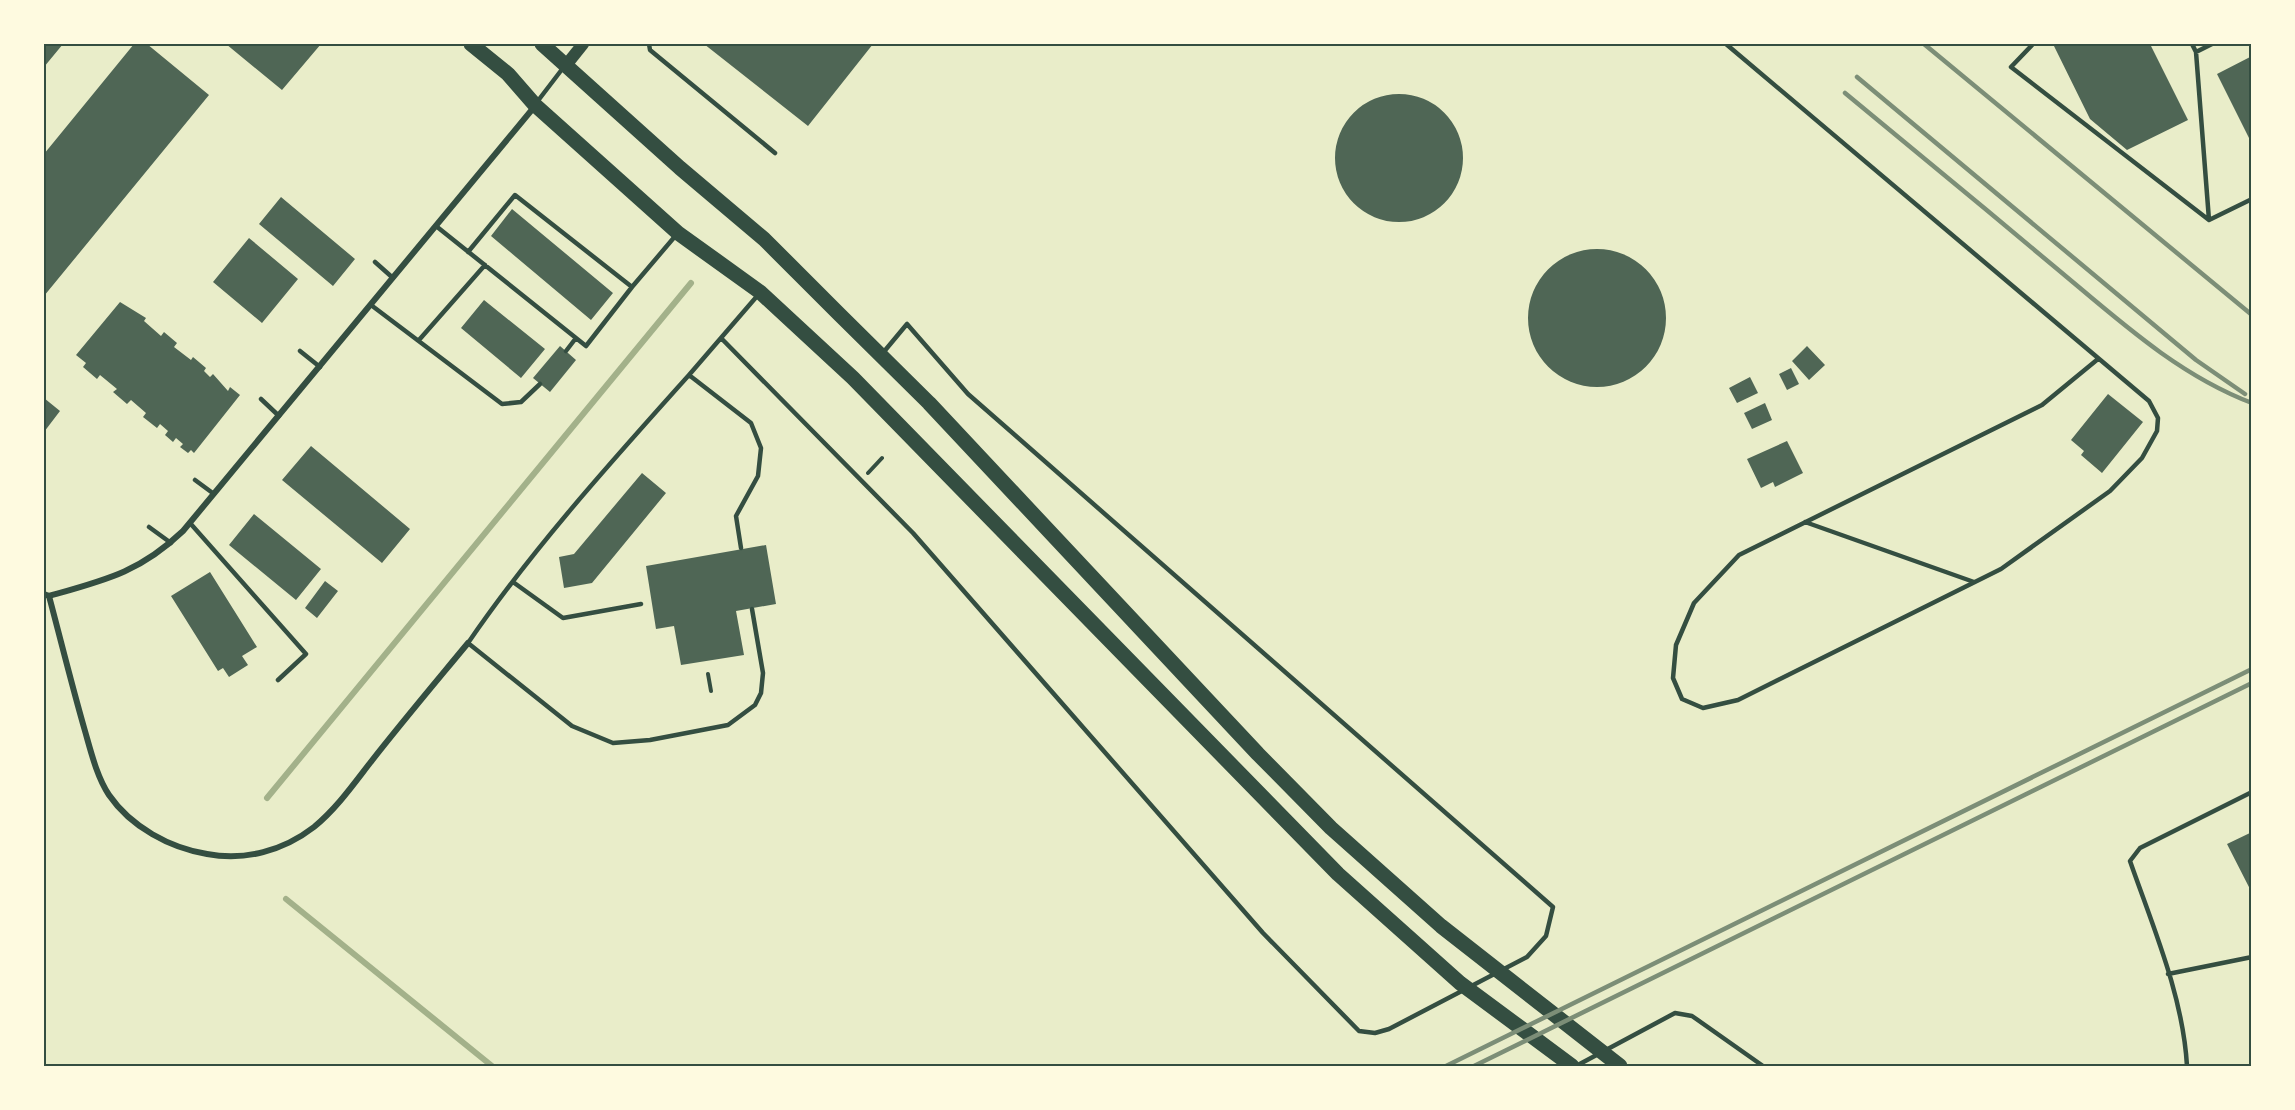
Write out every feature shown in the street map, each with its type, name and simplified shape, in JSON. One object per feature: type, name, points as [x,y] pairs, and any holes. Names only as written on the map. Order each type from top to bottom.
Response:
[{"type":"main road","points":[[471,44],[508,74],[535,105],[678,233],[760,292],[861,386],[1338,874],[1460,983],[1574,1066]]},
{"type":"main road","points":[[542,44],[567,64],[680,168],[764,239],[881,355],[984,461],[1258,754],[1331,828],[1441,926],[1620,1066]]},
{"type":"main road","points":[[567,64],[583,44]]},
{"type":"street","points":[[468,644],[340,801],[314,827],[294,840],[267,852],[223,857],[192,852],[167,843],[148,831],[109,795],[87,738],[46,595],[124,573],[161,553],[171,543],[320,367],[535,105]]},
{"type":"lane","points":[[649,44],[650,50],[775,153]]},
{"type":"lane","points":[[1726,44],[2149,401],[2158,418],[2157,431],[2142,458],[2110,492],[2001,569],[1738,700],[1703,708],[1682,699],[1673,678],[1676,645],[1694,603],[1740,555],[2042,405],[2098,359]]},
{"type":"lane","points":[[2033,44],[2011,67],[2209,220]]},
{"type":"lane","points":[[2192,44],[2196,52],[2209,220]]},
{"type":"lane","points":[[2196,52],[2212,44]]},
{"type":"lane","points":[[535,105],[567,64]]},
{"type":"lane","points":[[468,252],[515,195],[632,287]]},
{"type":"lane","points":[[2209,220],[2252,199]]},
{"type":"lane","points":[[436,226],[586,346],[678,233]]},
{"type":"lane","points":[[375,262],[393,278]]},
{"type":"lane","points":[[419,340],[485,266]]},
{"type":"lane","points":[[752,609],[763,673],[761,693],[755,705],[728,725],[651,740],[613,743],[572,726],[468,644],[513,582],[593,482],[760,292]]},
{"type":"lane","points":[[371,305],[502,404],[521,402],[540,384]]},
{"type":"lane","points":[[721,338],[913,533],[1263,933],[1359,1031],[1375,1033],[1418,1015],[1527,957],[1546,936],[1553,907],[968,394],[907,324],[881,355]]},
{"type":"lane","points":[[566,351],[576,338]]},
{"type":"lane","points":[[300,351],[320,367]]},
{"type":"lane","points":[[689,375],[752,423],[761,448],[758,476],[736,516],[741,548]]},
{"type":"lane","points":[[261,399],[279,416]]},
{"type":"lane","points":[[195,480],[214,494]]},
{"type":"lane","points":[[1805,522],[1974,582]]},
{"type":"lane","points":[[190,523],[306,654],[278,680]]},
{"type":"lane","points":[[149,527],[171,543]]},
{"type":"lane","points":[[513,582],[563,618],[641,604]]},
{"type":"lane","points":[[2187,1066],[2186,1046],[2168,974],[2130,861],[2139,848],[2252,792]]},
{"type":"lane","points":[[2168,974],[2252,957]]},
{"type":"lane","points":[[1574,1066],[1675,1013],[1692,1016],[1763,1066]]},
{"type":"path","points":[[861,480],[882,458]]},
{"type":"path","points":[[708,674],[711,691]]},
{"type":"building","points":[[44,44],[63,44],[44,67]]},
{"type":"building","points":[[134,44],[147,44],[209,95],[44,296],[44,154]]},
{"type":"building","points":[[226,44],[321,44],[282,90]]},
{"type":"building","points":[[704,44],[873,44],[808,126]]},
{"type":"building","points":[[2053,44],[2150,44],[2188,120],[2127,150],[2090,119]]},
{"type":"building","points":[[2252,56],[2252,144],[2217,74]]},
{"type":"building","points":[[1399,94],[1424,99],[1444,113],[1458,133],[1463,158],[1458,183],[1444,203],[1424,217],[1399,222],[1374,217],[1354,203],[1340,183],[1335,158],[1340,133],[1354,113],[1374,99]]},
{"type":"building","points":[[281,197],[355,259],[333,286],[259,224]]},
{"type":"building","points":[[512,209],[613,293],[591,320],[491,236]]},
{"type":"building","points":[[249,238],[298,279],[262,323],[213,282]]},
{"type":"building","points":[[1597,249],[1623,254],[1646,269],[1661,292],[1666,318],[1661,344],[1646,367],[1623,382],[1597,387],[1571,382],[1548,367],[1533,344],[1528,318],[1533,292],[1548,269],[1571,254]]},
{"type":"building","points":[[484,300],[545,349],[521,378],[461,328]]},
{"type":"building","points":[[120,302],[146,318],[144,321],[161,336],[164,332],[177,343],[174,347],[191,360],[193,357],[206,368],[204,371],[210,377],[213,374],[228,391],[230,387],[240,395],[194,453],[191,450],[188,453],[180,447],[183,444],[176,438],[173,442],[165,435],[168,431],[160,424],[157,428],[143,417],[146,413],[131,400],[127,404],[113,392],[117,389],[100,375],[97,379],[83,367],[86,363],[76,355]]},
{"type":"building","points":[[560,346],[576,360],[550,392],[533,378]]},
{"type":"building","points":[[1807,346],[1825,365],[1809,380],[1792,361]]},
{"type":"building","points":[[1791,368],[1799,384],[1787,390],[1779,374]]},
{"type":"building","points":[[1750,377],[1758,393],[1737,403],[1729,388]]},
{"type":"building","points":[[2108,394],[2143,422],[2102,473],[2081,455],[2084,451],[2071,440]]},
{"type":"building","points":[[44,398],[60,411],[44,432]]},
{"type":"building","points":[[1765,403],[1772,420],[1752,429],[1744,413]]},
{"type":"building","points":[[1787,441],[1803,473],[1775,487],[1773,482],[1761,488],[1747,459]]},
{"type":"building","points":[[311,446],[410,529],[382,563],[282,480]]},
{"type":"building","points":[[642,473],[666,493],[592,583],[564,588],[559,557],[574,554]]},
{"type":"building","points":[[254,514],[321,569],[296,600],[229,545]]},
{"type":"building","points":[[766,545],[776,604],[736,611],[744,655],[681,665],[674,626],[656,629],[646,566]]},
{"type":"building","points":[[210,572],[257,647],[242,656],[248,665],[229,677],[223,668],[218,671],[171,596]]},
{"type":"building","points":[[325,581],[338,591],[317,618],[305,608]]},
{"type":"building","points":[[2252,832],[2252,893],[2227,844]]},
{"type":"waterway","points":[[267,798],[691,283]]},
{"type":"waterway","points":[[286,899],[492,1066]]},
{"type":"railway","points":[[1924,44],[2252,315]]},
{"type":"railway","points":[[1857,77],[2196,360],[2245,394]]},
{"type":"railway","points":[[1845,93],[2146,342],[2197,376],[2252,403]]},
{"type":"railway","points":[[1446,1066],[2252,669]]},
{"type":"railway","points":[[1474,1066],[2252,683]]}]
